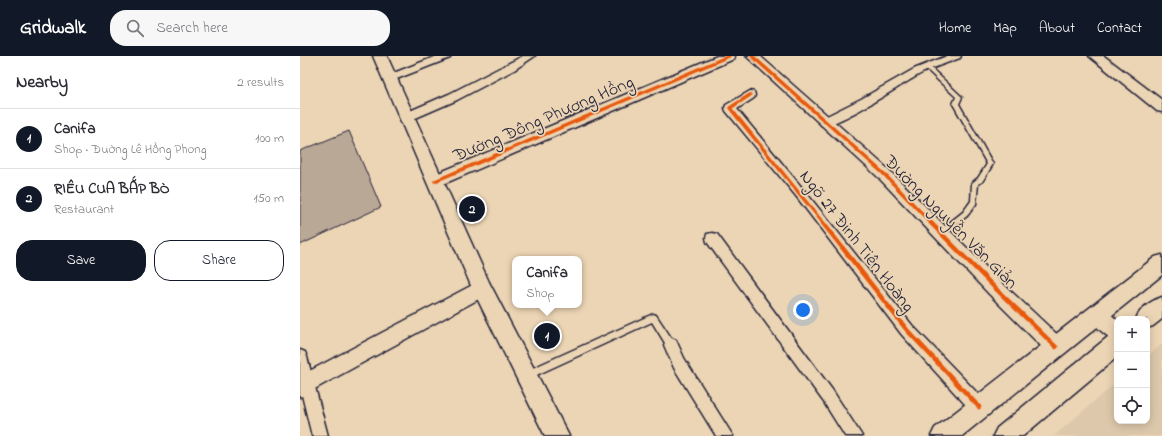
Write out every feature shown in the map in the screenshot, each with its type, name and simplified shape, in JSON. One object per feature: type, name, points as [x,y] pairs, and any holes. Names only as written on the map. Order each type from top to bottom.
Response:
[{"type":"main road","points":[[380,56],[482,288],[557,436]]},
{"type":"main road","points":[[942,436],[1162,263]]},
{"type":"main road","points":[[1150,316],[1162,306]]},
{"type":"main road","points":[[1005,436],[1114,345]]},
{"type":"street","points":[[390,78],[446,56]]},
{"type":"street","points":[[407,117],[466,90],[530,56]]},
{"type":"street","name":"Đường Đông Phương Hồng","points":[[435,181],[730,56]]},
{"type":"street","name":"Đường Nguyễn Văn Giản","points":[[752,56],[883,173],[1056,347]]},
{"type":"street","points":[[825,122],[865,102],[918,71],[956,56]]},
{"type":"street","points":[[1095,56],[1162,107]]},
{"type":"street","name":"Ngõ 27 Đinh Tiên Hoàng","points":[[750,95],[730,108],[800,193],[906,330],[979,407]]},
{"type":"street","points":[[712,238],[828,396],[854,436]]},
{"type":"street","points":[[303,385],[482,288]]},
{"type":"street","points":[[1097,314],[1114,329]]},
{"type":"street","points":[[671,345],[679,363],[725,436]]},
{"type":"street","points":[[300,357],[303,385],[320,436]]},
{"type":"lane","points":[[928,68],[959,97],[956,104],[990,164],[980,180],[975,183],[974,202],[965,214],[941,233]]},
{"type":"lane","points":[[527,375],[652,318],[671,345]]},
{"type":"shaded area","points":[[1162,344],[1162,436],[1054,436],[1114,385],[1114,424],[1150,424],[1150,354]]},
{"type":"building","points":[[349,131],[381,207],[300,245],[300,151]]},
{"type":"cycle path","points":[[435,181],[729,56]]},
{"type":"cycle path","points":[[752,56],[883,173],[995,288],[1056,347]]},
{"type":"cycle path","points":[[750,95],[730,108],[800,193],[907,330],[979,407]]},
{"type":"place","name":"RIÊU CUA BẮP BÒ","points":[[472,209]]},
{"type":"place","name":"Canifa","points":[[547,336]]}]
